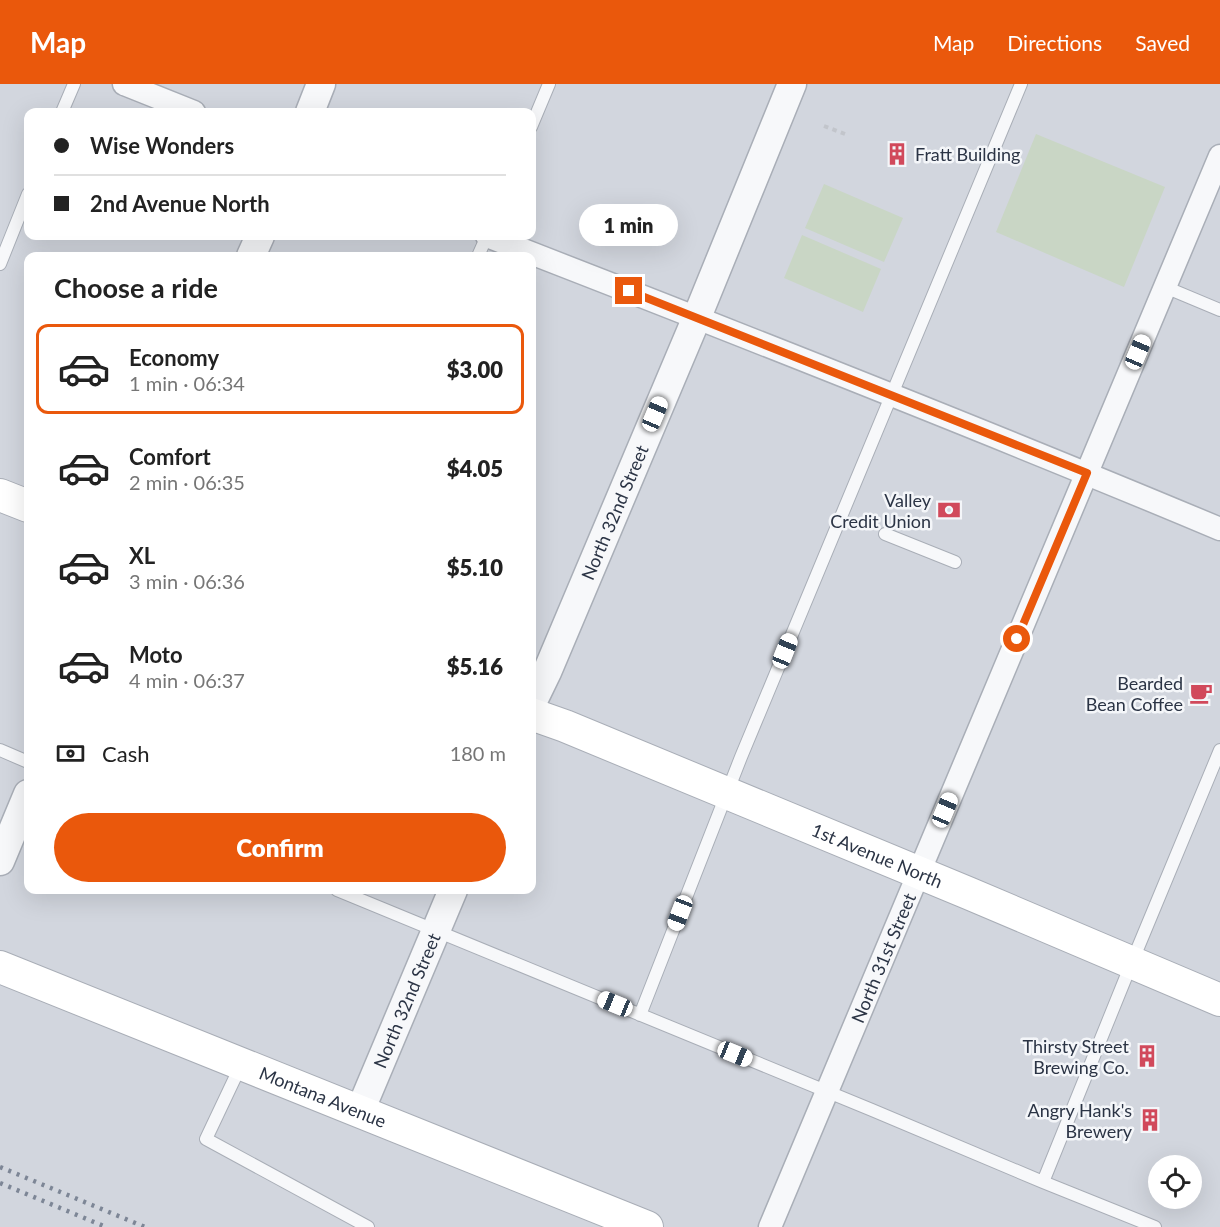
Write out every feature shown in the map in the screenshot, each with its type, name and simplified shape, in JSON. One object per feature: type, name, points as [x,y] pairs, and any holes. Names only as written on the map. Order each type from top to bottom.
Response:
[{"type":"main road","points":[[0,495],[24,504]]},
{"type":"main road","name":"1st Avenue North","points":[[536,716],[1220,1000]]},
{"type":"main road","name":"Montana Avenue","points":[[0,967],[647,1227]]},
{"type":"street","points":[[124,84],[184,108]]},
{"type":"street","points":[[312,108],[321,84]]},
{"type":"street","name":"North 32nd Street","points":[[536,694],[697,317],[792,84]]},
{"type":"street","name":"North 31st Street","points":[[770,1227],[1220,156]]},
{"type":"street","points":[[497,240],[528,252]]},
{"type":"street","points":[[536,255],[1087,473],[1220,530]]},
{"type":"street","points":[[0,861],[24,804]]},
{"type":"street","name":"North 32nd Street","points":[[360,1111],[451,894]]},
{"type":"lane","points":[[64,108],[74,84]]},
{"type":"lane","points":[[536,115],[549,84]]},
{"type":"lane","points":[[640,1015],[726,794],[1021,84]]},
{"type":"lane","points":[[0,264],[24,204]]},
{"type":"lane","points":[[1165,286],[1220,310]]},
{"type":"lane","points":[[885,534],[955,562]]},
{"type":"lane","points":[[0,750],[24,760]]},
{"type":"lane","points":[[1043,1182],[1220,750]]},
{"type":"lane","points":[[347,894],[1155,1227]]},
{"type":"lane","points":[[241,1064],[206,1139],[368,1227]]},
{"type":"path","points":[[824,126],[844,134]]},
{"type":"shaded area","points":[[0,84],[1220,84],[1220,1227],[0,1227]]},
{"type":"green space","points":[[1036,134],[1165,187],[1124,287],[996,232]]},
{"type":"green space","points":[[824,184],[903,218],[884,262],[805,228]]},
{"type":"green space","points":[[802,235],[881,269],[863,312],[784,278]]},
{"type":"railway","points":[[0,1167],[145,1227]]},
{"type":"railway","points":[[0,1183],[106,1227]]},
{"type":"place","name":"Fratt Building","points":[[897,154]]},
{"type":"place","name":"Valley Credit Union","points":[[949,510]]},
{"type":"place","name":"Bearded Bean Coffee","points":[[1201,693]]},
{"type":"place","name":"Thirsty Street Brewing Co.","points":[[1147,1056]]},
{"type":"place","name":"Angry Hank's Brewery","points":[[1150,1120]]},
{"type":"route","points":[[629,291],[1087,473],[1017,639]]}]
